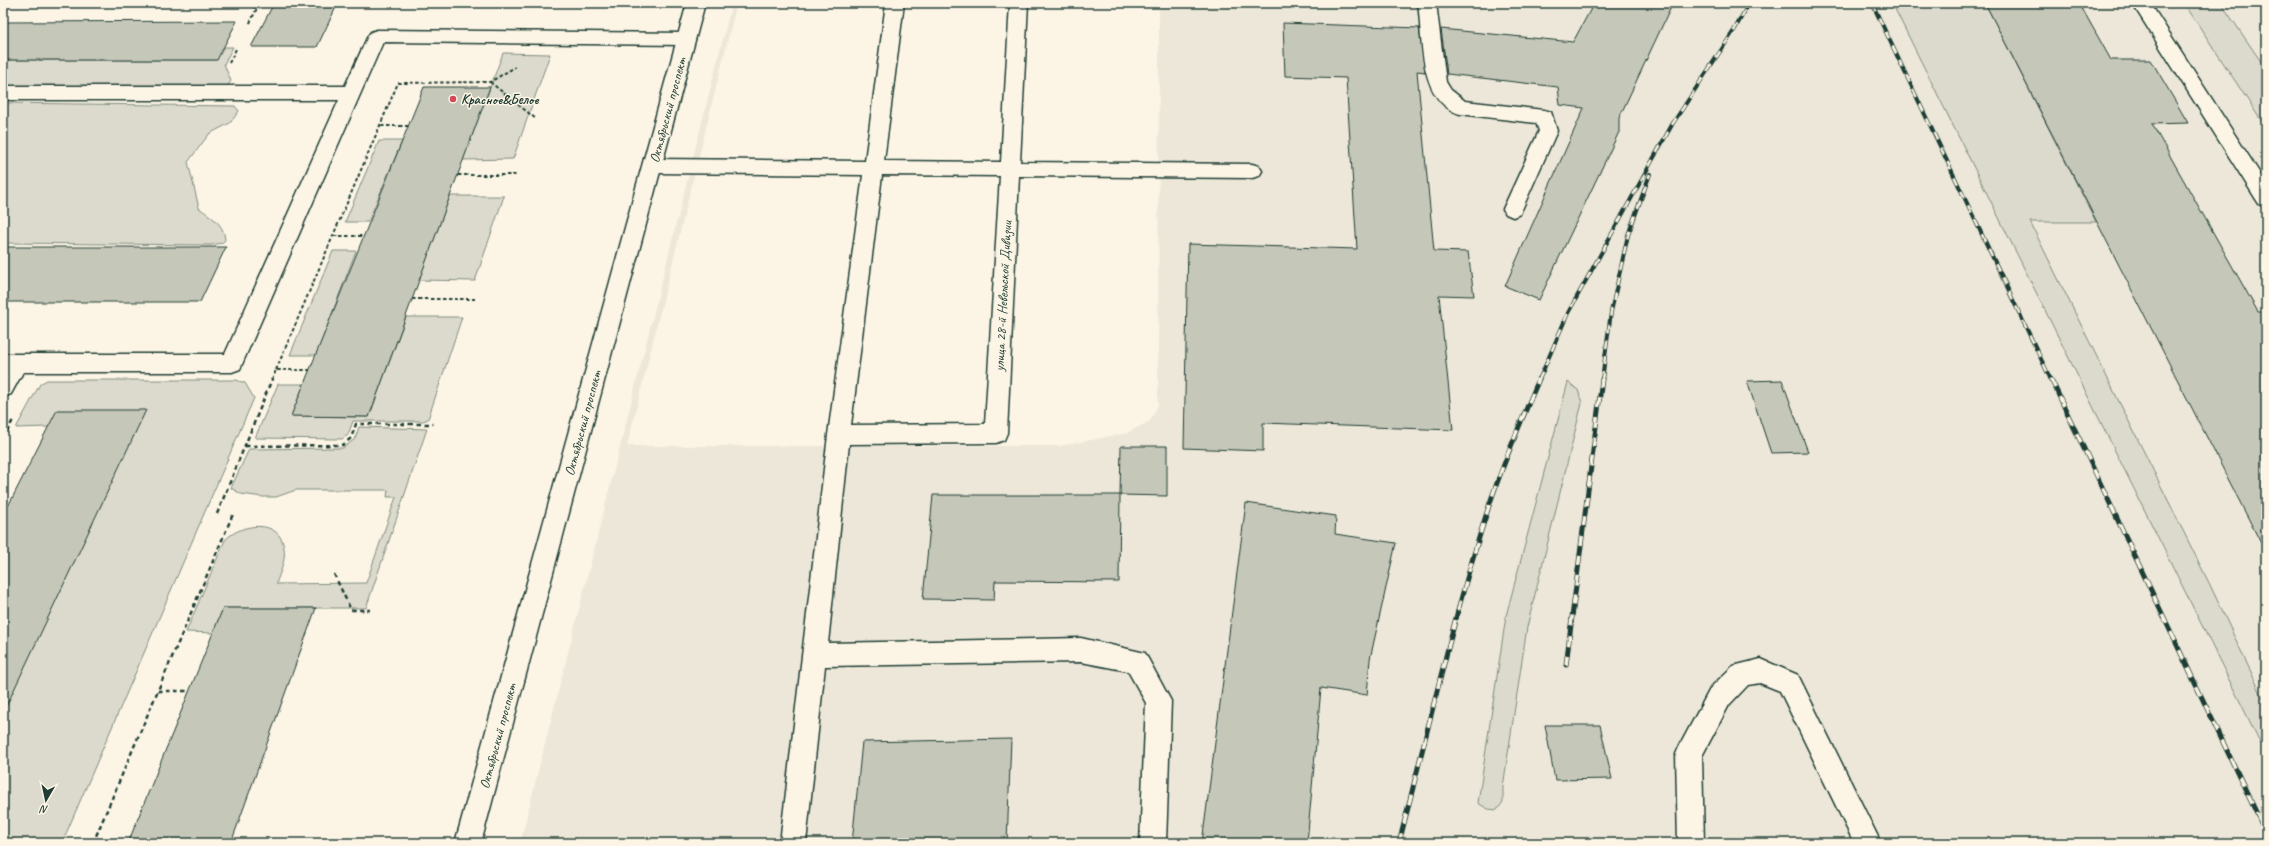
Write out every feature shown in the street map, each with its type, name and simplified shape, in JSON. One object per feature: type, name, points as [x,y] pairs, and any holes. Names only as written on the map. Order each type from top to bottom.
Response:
[{"type":"main road","name":"Октябрьский проспект","points":[[468,843],[696,3]]},
{"type":"main road","points":[[793,843],[839,435],[875,168],[895,3]]},
{"type":"main road","name":"улица 28-й Невельской Дивизии","points":[[839,435],[996,433],[1019,3]]},
{"type":"main road","points":[[1427,3],[1437,82],[1444,95],[1460,107],[1544,117],[1548,131],[1513,209]]},
{"type":"main road","points":[[2141,3],[2266,199]]},
{"type":"main road","points":[[3,388],[10,363],[232,363],[377,36],[686,39]]},
{"type":"main road","points":[[3,93],[352,93]]},
{"type":"main road","points":[[653,166],[1252,171]]},
{"type":"main road","points":[[814,655],[1081,650],[1136,661],[1159,702],[1153,843]]},
{"type":"main road","points":[[1691,843],[1689,754],[1720,696],[1742,674],[1761,671],[1789,683],[1868,843]]},
{"type":"path","points":[[3,4],[241,3],[257,8],[249,24]]},
{"type":"path","points":[[217,514],[276,370],[398,82],[490,82],[536,119]]},
{"type":"path","points":[[380,126],[408,126]]},
{"type":"path","points":[[458,176],[516,175]]},
{"type":"path","points":[[334,236],[363,236]]},
{"type":"path","points":[[412,299],[475,299]]},
{"type":"path","points":[[276,370],[310,370]]},
{"type":"path","points":[[245,446],[343,445],[352,438],[356,424],[433,424]]},
{"type":"path","points":[[93,843],[232,514]]},
{"type":"path","points":[[334,574],[350,610],[370,610]]},
{"type":"path","points":[[158,691],[189,691]]},
{"type":"shaded area","points":[[732,3],[737,3],[627,446],[1060,446],[1127,433],[1150,421],[1158,405],[1159,3],[2266,3],[2266,843],[520,843]]},
{"type":"shaded area","points":[[1892,3],[1985,3],[2096,222],[2030,222],[2210,585],[2266,704],[2266,754]]},
{"type":"shaded area","points":[[2184,3],[2221,3],[2266,69],[2266,128]]},
{"type":"shaded area","points":[[223,47],[233,47],[224,64],[231,81],[226,88],[3,88],[3,60],[216,60]]},
{"type":"shaded area","points":[[503,53],[550,54],[513,159],[463,160]]},
{"type":"shaded area","points":[[3,103],[235,106],[239,111],[230,123],[209,134],[188,162],[199,208],[216,221],[222,229],[225,240],[222,243],[211,245],[3,243]]},
{"type":"shaded area","points":[[379,141],[402,141],[368,222],[345,222]]},
{"type":"shaded area","points":[[450,196],[504,196],[475,281],[419,280]]},
{"type":"shaded area","points":[[333,251],[356,251],[316,355],[290,355]]},
{"type":"shaded area","points":[[406,317],[462,317],[428,419],[423,421],[353,421],[348,435],[342,439],[255,438],[278,384],[304,384],[291,416],[369,417]]},
{"type":"shaded area","points":[[47,380],[236,380],[245,383],[254,398],[62,843],[3,843],[3,713],[49,427],[16,428],[40,384]]},
{"type":"shaded area","points":[[1568,382],[1578,390],[1582,403],[1527,627],[1503,787],[1503,802],[1497,810],[1488,809],[1478,803],[1506,616]]},
{"type":"shaded area","points":[[359,427],[427,429],[366,608],[223,608],[213,633],[186,632],[225,540],[232,534],[250,527],[259,526],[268,528],[281,538],[284,548],[284,557],[276,584],[366,583],[396,497],[387,497],[388,490],[296,490],[276,497],[263,497],[241,494],[231,488],[249,449],[343,448],[355,439]]},
{"type":"building","points":[[274,3],[338,3],[317,47],[251,47]]},
{"type":"building","points":[[1594,3],[1673,3],[1619,118],[1619,132],[1539,300],[1505,286],[1584,108],[1560,105],[1558,87],[1447,74],[1441,29],[1573,42]]},
{"type":"building","points":[[1985,3],[2079,3],[2111,60],[2151,60],[2188,123],[2152,124],[2258,312],[2266,312],[2266,553]]},
{"type":"building","points":[[237,21],[217,60],[3,60],[3,22]]},
{"type":"building","points":[[1283,23],[1419,28],[1425,72],[1417,71],[1434,251],[1468,252],[1474,296],[1439,295],[1453,430],[1263,423],[1263,451],[1184,448],[1188,244],[1357,249],[1346,78],[1285,76]]},
{"type":"building","points":[[424,87],[490,87],[369,417],[291,416]]},
{"type":"building","points":[[3,247],[226,247],[200,302],[3,302]]},
{"type":"building","points":[[1782,380],[1808,452],[1771,453],[1747,381]]},
{"type":"building","points":[[57,410],[146,410],[3,713],[3,516]]},
{"type":"building","points":[[1121,446],[1167,446],[1167,496],[1120,495]]},
{"type":"building","points":[[933,495],[1120,495],[1119,582],[995,581],[994,600],[923,599]]},
{"type":"building","points":[[1246,503],[1336,516],[1335,534],[1396,543],[1370,659],[1367,695],[1321,688],[1307,843],[1202,843]]},
{"type":"building","points":[[223,608],[316,608],[231,843],[128,843]]},
{"type":"building","points":[[1545,725],[1600,725],[1612,779],[1555,780]]},
{"type":"building","points":[[1011,739],[1007,843],[852,843],[862,742]]},
{"type":"railway","points":[[1539,380],[1568,313],[1673,123],[1735,29],[1749,3]]},
{"type":"railway","points":[[1872,3],[2051,380]]},
{"type":"railway","points":[[1602,380],[1611,312],[1628,235],[1650,174]]},
{"type":"railway","points":[[1399,843],[1452,631],[1476,547],[1500,474],[1539,379]]},
{"type":"railway","points":[[1566,665],[1602,379]]},
{"type":"railway","points":[[2051,379],[2266,833]]},
{"type":"place","name":"Красное&Белое","points":[[453,99]]}]
